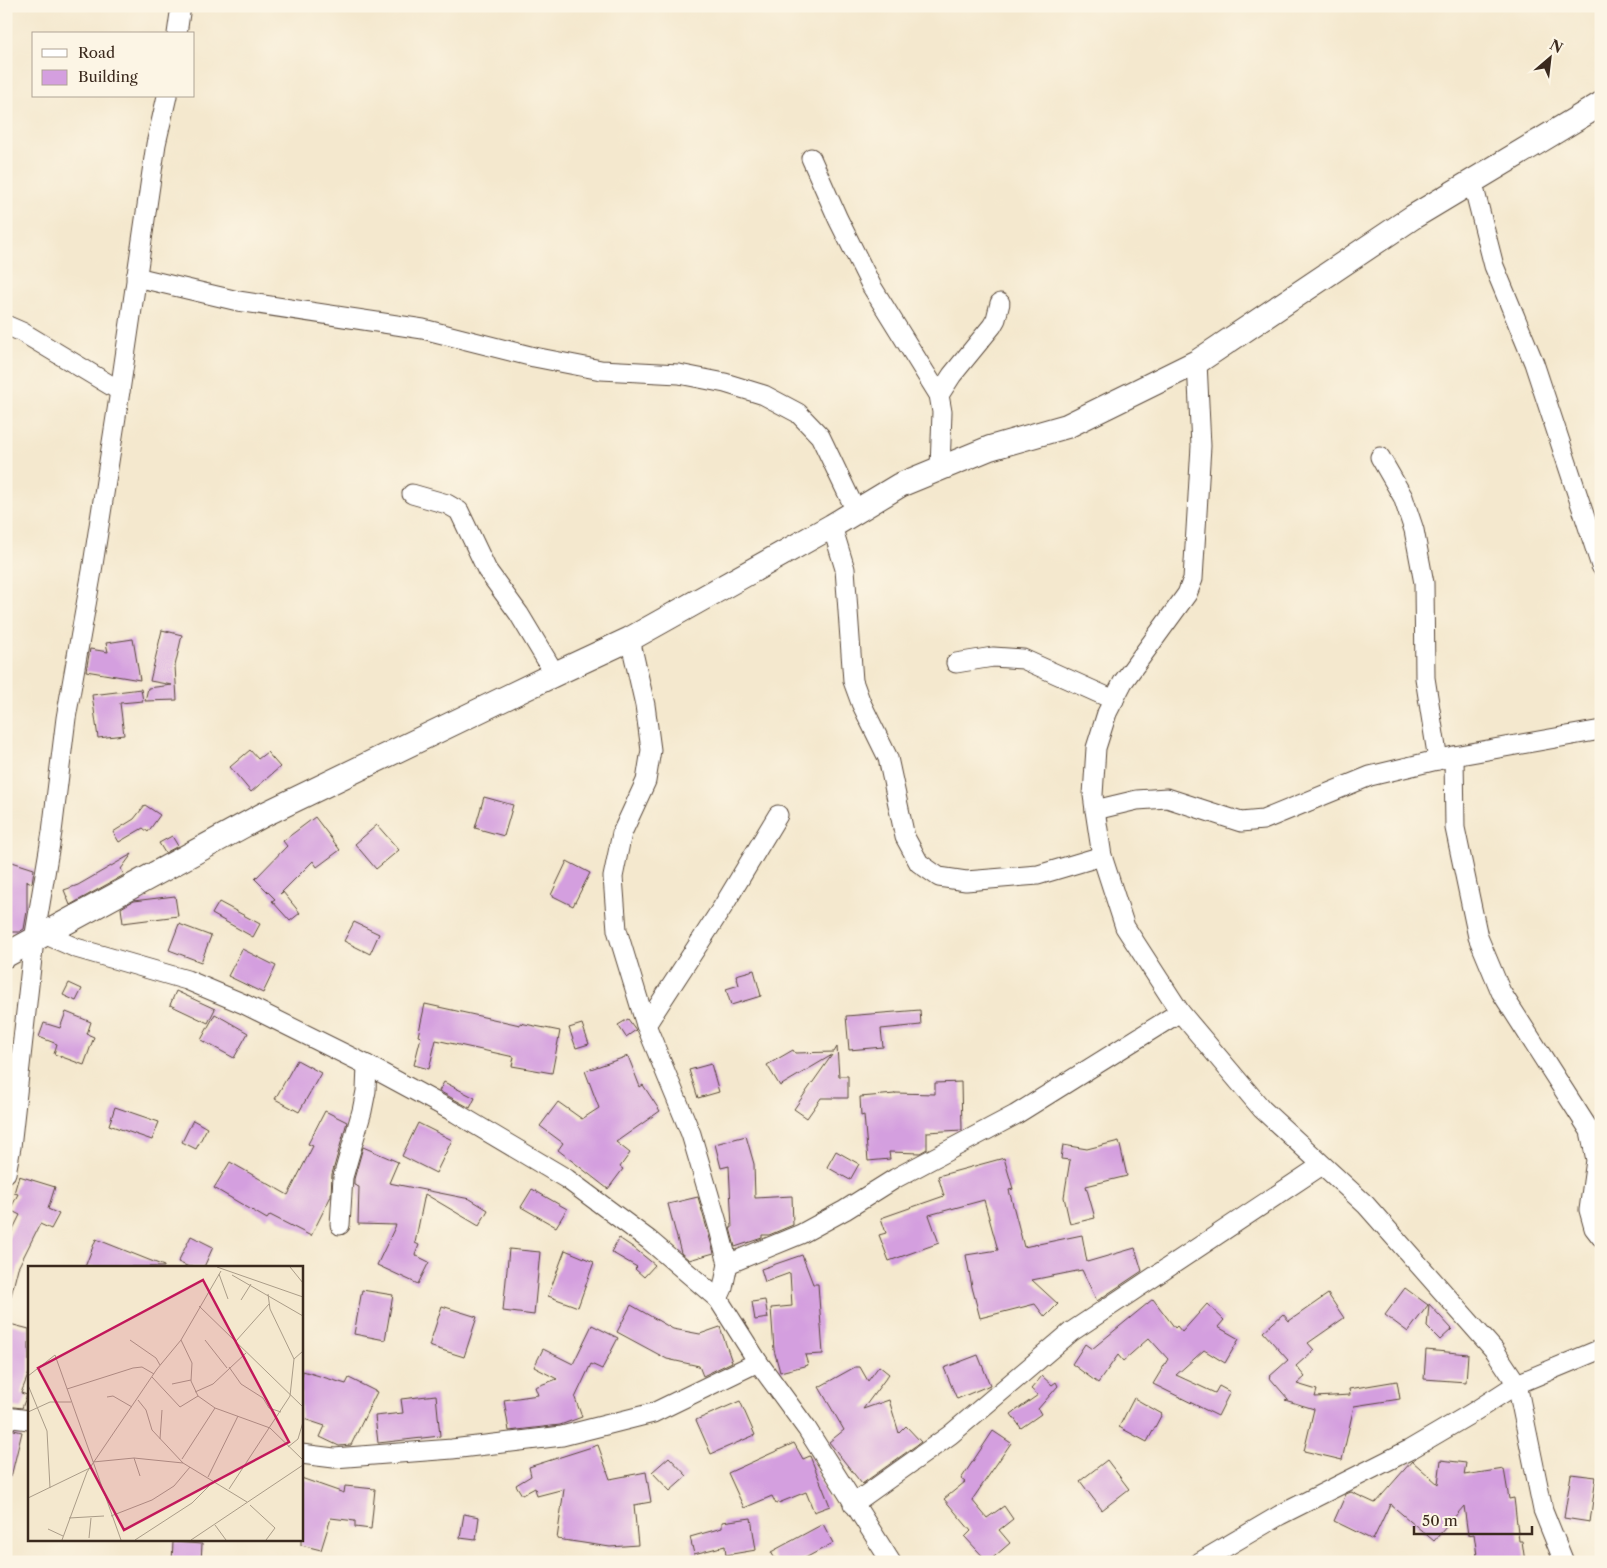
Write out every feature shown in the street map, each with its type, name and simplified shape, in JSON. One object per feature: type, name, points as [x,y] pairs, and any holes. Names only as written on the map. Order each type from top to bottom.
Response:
[{"type":"street","points":[[177,32],[181,6]]},
{"type":"street","points":[[6,1173],[39,937],[66,718],[92,571],[156,144],[167,98]]},
{"type":"street","points":[[6,955],[263,815],[630,639],[832,526],[900,485],[990,448],[1067,426],[1197,362],[1413,217],[1601,104]]},
{"type":"street","points":[[811,158],[838,219],[872,287],[939,395],[942,412],[940,468]]},
{"type":"street","points":[[1472,180],[1494,266],[1534,363],[1601,566]]},
{"type":"street","points":[[136,276],[238,301],[423,329],[534,357],[601,370],[679,374],[725,383],[764,396],[798,413],[820,436],[856,511]]},
{"type":"street","points":[[939,395],[952,375],[992,326],[1000,303]]},
{"type":"street","points":[[6,324],[120,391]]},
{"type":"street","points":[[1197,362],[1201,446],[1193,579],[1187,594],[1123,682],[1107,712],[1096,748],[1093,796],[1102,856],[1125,927],[1180,1012],[1262,1110],[1366,1206],[1495,1351],[1517,1384],[1543,1510],[1564,1562]]},
{"type":"street","points":[[1380,457],[1403,497],[1418,548],[1424,582],[1425,678],[1446,758],[1455,828],[1478,937],[1501,992],[1590,1131],[1596,1160],[1589,1210],[1594,1228],[1601,1237]]},
{"type":"street","points":[[412,494],[446,504],[459,511],[488,570],[519,614],[555,674]]},
{"type":"street","points":[[832,526],[845,570],[854,682],[861,703],[888,758],[905,837],[919,862],[939,877],[966,882],[1038,875],[1102,856]]},
{"type":"street","points":[[630,639],[645,705],[651,750],[646,781],[622,833],[613,877],[617,930],[646,1025],[691,1134],[719,1228],[728,1264],[723,1288],[718,1299]]},
{"type":"street","points":[[956,662],[993,657],[1024,659],[1114,700]]},
{"type":"street","points":[[1095,810],[1137,800],[1167,798],[1241,822],[1263,820],[1370,776],[1446,758],[1601,730]]},
{"type":"street","points":[[646,1025],[722,908],[778,815]]},
{"type":"street","points":[[39,937],[187,980],[244,1004],[367,1065],[456,1113],[567,1179],[649,1240],[718,1299],[758,1362],[807,1429],[887,1561]]},
{"type":"street","points":[[728,1264],[801,1234],[846,1210],[896,1178],[1015,1115],[1180,1012]]},
{"type":"street","points":[[340,1225],[343,1178],[362,1111],[366,1091],[367,1065]]},
{"type":"street","points":[[853,1504],[950,1435],[1071,1332],[1322,1165]]},
{"type":"street","points":[[1200,1562],[1280,1516],[1409,1450],[1517,1384],[1601,1350]]},
{"type":"street","points":[[302,1454],[334,1458],[452,1449],[562,1436],[653,1413],[758,1362]]},
{"type":"street","points":[[6,1417],[28,1420]]},
{"type":"building","points":[[162,630],[182,635],[175,666],[177,700],[145,701],[148,688],[172,685],[150,681]]},
{"type":"building","points":[[133,639],[140,680],[86,671],[90,649],[108,652],[106,643]]},
{"type":"building","points":[[141,689],[143,701],[120,703],[124,735],[98,738],[92,695]]},
{"type":"building","points":[[250,750],[258,759],[267,752],[280,767],[251,792],[230,767]]},
{"type":"building","points":[[484,797],[513,805],[504,836],[475,828]]},
{"type":"building","points":[[145,805],[160,815],[148,832],[143,828],[119,842],[113,832],[134,819]]},
{"type":"building","points":[[315,817],[340,850],[317,867],[313,861],[280,894],[283,892],[300,913],[290,921],[272,901],[275,899],[255,879],[287,846],[283,841]]},
{"type":"building","points":[[377,825],[399,850],[376,869],[355,844]]},
{"type":"building","points":[[172,836],[178,846],[165,853],[159,843]]},
{"type":"building","points":[[132,854],[121,869],[124,875],[70,905],[64,890],[78,885]]},
{"type":"building","points":[[6,860],[34,869],[32,883],[27,881],[27,911],[24,929],[19,932],[6,932]]},
{"type":"building","points":[[567,861],[590,873],[573,906],[551,895]]},
{"type":"building","points":[[175,896],[178,916],[123,923],[121,908],[133,901]]},
{"type":"building","points":[[219,902],[260,924],[253,937],[212,914]]},
{"type":"building","points":[[354,922],[379,934],[370,954],[344,941]]},
{"type":"building","points":[[179,924],[211,936],[201,962],[169,950]]},
{"type":"building","points":[[242,949],[276,966],[263,993],[228,976]]},
{"type":"building","points":[[754,970],[761,996],[731,1005],[726,989],[739,985],[736,975]]},
{"type":"building","points":[[69,983],[82,989],[76,1001],[63,995]]},
{"type":"building","points":[[176,991],[215,1009],[208,1023],[170,1005]]},
{"type":"building","points":[[425,1004],[520,1025],[520,1023],[560,1031],[552,1073],[512,1066],[514,1057],[436,1040],[429,1069],[414,1065],[421,1037],[418,1036]]},
{"type":"building","points":[[920,1010],[921,1025],[881,1029],[883,1047],[849,1050],[846,1016]]},
{"type":"building","points":[[66,1012],[91,1022],[87,1034],[94,1037],[84,1065],[54,1054],[57,1044],[39,1037],[44,1023],[60,1028]]},
{"type":"building","points":[[215,1014],[248,1033],[234,1058],[201,1040]]},
{"type":"building","points":[[628,1019],[636,1030],[626,1037],[618,1025]]},
{"type":"building","points":[[582,1024],[589,1044],[576,1048],[569,1028]]},
{"type":"building","points":[[837,1047],[839,1076],[848,1076],[848,1098],[821,1098],[807,1118],[794,1109],[832,1055],[780,1086],[767,1065],[793,1050],[795,1053],[834,1052]]},
{"type":"building","points":[[628,1056],[640,1087],[643,1085],[660,1111],[616,1142],[630,1153],[620,1167],[623,1169],[608,1189],[558,1150],[563,1143],[540,1126],[558,1102],[582,1119],[599,1108],[585,1071]]},
{"type":"building","points":[[297,1060],[321,1073],[299,1112],[275,1099]]},
{"type":"building","points":[[711,1064],[719,1092],[698,1098],[689,1070]]},
{"type":"building","points":[[444,1082],[475,1098],[470,1108],[439,1091]]},
{"type":"building","points":[[961,1082],[962,1130],[927,1132],[927,1149],[920,1153],[889,1152],[890,1159],[868,1161],[864,1115],[861,1116],[860,1097],[895,1093],[935,1094],[935,1083]]},
{"type":"building","points":[[115,1107],[159,1122],[152,1140],[109,1125]]},
{"type":"building","points":[[325,1111],[347,1122],[332,1174],[331,1196],[311,1236],[270,1215],[267,1219],[214,1188],[230,1162],[288,1195],[313,1146],[308,1144]]},
{"type":"building","points":[[193,1120],[207,1128],[196,1149],[182,1142]]},
{"type":"building","points":[[418,1123],[452,1140],[436,1173],[402,1156]]},
{"type":"building","points":[[746,1136],[754,1164],[755,1198],[792,1196],[793,1225],[769,1235],[762,1235],[762,1238],[735,1247],[730,1228],[732,1228],[729,1166],[721,1168],[715,1144]]},
{"type":"building","points":[[1119,1141],[1127,1176],[1086,1186],[1095,1218],[1070,1224],[1064,1197],[1070,1160],[1061,1159],[1063,1145],[1087,1149]]},
{"type":"building","points":[[363,1147],[398,1162],[389,1183],[470,1199],[488,1210],[479,1226],[425,1194],[415,1243],[419,1245],[415,1255],[429,1262],[418,1284],[377,1265],[396,1225],[358,1224],[359,1187],[354,1185],[354,1179]]},
{"type":"building","points":[[836,1151],[859,1164],[850,1180],[827,1167]]},
{"type":"building","points":[[1004,1158],[1013,1189],[1009,1190],[1024,1247],[1082,1235],[1087,1262],[1135,1248],[1142,1271],[1097,1301],[1082,1270],[1032,1280],[1058,1304],[1045,1317],[1035,1304],[980,1318],[966,1255],[998,1250],[984,1200],[929,1215],[939,1243],[889,1261],[879,1235],[886,1233],[881,1218],[944,1196],[938,1176]]},
{"type":"building","points":[[19,1176],[55,1187],[48,1209],[59,1214],[51,1229],[40,1224],[18,1268],[11,1296],[6,1295],[6,1243],[20,1215],[10,1210],[18,1194],[14,1193]]},
{"type":"building","points":[[532,1189],[567,1209],[556,1227],[521,1207]]},
{"type":"building","points":[[698,1197],[714,1253],[689,1260],[681,1253],[668,1204]]},
{"type":"building","points":[[191,1236],[213,1247],[204,1266],[187,1266],[178,1262]]},
{"type":"building","points":[[619,1238],[655,1265],[644,1277],[635,1269],[637,1267],[611,1252]]},
{"type":"building","points":[[96,1239],[164,1266],[85,1266]]},
{"type":"building","points":[[509,1249],[540,1252],[534,1315],[503,1311]]},
{"type":"building","points":[[565,1250],[594,1262],[578,1307],[548,1296]]},
{"type":"building","points":[[802,1255],[813,1284],[818,1284],[823,1354],[805,1355],[808,1365],[780,1372],[774,1350],[771,1308],[792,1306],[790,1273],[765,1282],[761,1269]]},
{"type":"building","points":[[1405,1288],[1428,1305],[1408,1332],[1385,1315]]},
{"type":"building","points":[[362,1290],[393,1295],[385,1340],[354,1334]]},
{"type":"building","points":[[1328,1294],[1344,1318],[1308,1343],[1314,1350],[1296,1366],[1305,1377],[1297,1384],[1317,1390],[1315,1397],[1350,1395],[1349,1389],[1397,1381],[1400,1399],[1354,1406],[1342,1460],[1304,1451],[1314,1409],[1285,1400],[1288,1399],[1269,1377],[1288,1360],[1263,1332],[1283,1314],[1289,1321]]},
{"type":"building","points":[[1153,1299],[1175,1328],[1177,1326],[1182,1332],[1207,1304],[1224,1320],[1218,1327],[1239,1339],[1225,1363],[1204,1350],[1176,1375],[1215,1393],[1219,1386],[1230,1392],[1218,1416],[1153,1384],[1168,1359],[1149,1338],[1123,1361],[1118,1355],[1098,1383],[1072,1364],[1085,1344],[1092,1349]]},
{"type":"building","points":[[765,1300],[768,1318],[755,1320],[752,1302]]},
{"type":"building","points":[[1429,1304],[1452,1329],[1440,1340],[1427,1327]]},
{"type":"building","points":[[631,1305],[673,1329],[700,1334],[720,1327],[732,1362],[703,1376],[699,1366],[667,1359],[617,1332]]},
{"type":"building","points":[[442,1306],[477,1317],[464,1357],[429,1346]]},
{"type":"building","points":[[6,1323],[28,1329],[28,1376],[21,1393],[27,1395],[22,1408],[6,1406]]},
{"type":"building","points":[[592,1325],[618,1338],[602,1369],[591,1364],[575,1398],[582,1417],[560,1425],[509,1431],[504,1400],[538,1395],[535,1387],[557,1379],[534,1367],[543,1349],[573,1364]]},
{"type":"building","points":[[1426,1350],[1468,1354],[1466,1382],[1424,1379]]},
{"type":"building","points":[[978,1355],[990,1385],[957,1399],[944,1368]]},
{"type":"building","points":[[879,1366],[889,1374],[863,1409],[889,1400],[899,1433],[906,1426],[921,1442],[862,1484],[829,1442],[844,1430],[819,1387],[855,1367],[860,1367],[868,1381]]},
{"type":"building","points":[[303,1371],[346,1384],[349,1378],[377,1392],[351,1445],[339,1446],[320,1437],[325,1426],[302,1418]]},
{"type":"building","points":[[1042,1376],[1052,1385],[1056,1382],[1058,1386],[1038,1409],[1041,1414],[1021,1428],[1011,1414],[1038,1395],[1031,1389]]},
{"type":"building","points":[[436,1395],[440,1436],[378,1443],[375,1416],[403,1413],[401,1399]]},
{"type":"building","points":[[1134,1398],[1162,1414],[1147,1442],[1119,1427]]},
{"type":"building","points":[[740,1401],[755,1435],[711,1454],[696,1420]]},
{"type":"building","points":[[6,1428],[22,1432],[11,1477],[6,1476]]},
{"type":"building","points":[[993,1431],[1011,1443],[972,1500],[987,1518],[1004,1506],[1013,1519],[999,1530],[1010,1543],[988,1562],[965,1537],[971,1531],[944,1499],[965,1482],[961,1479]]},
{"type":"building","points":[[794,1443],[803,1459],[810,1456],[830,1506],[814,1512],[806,1492],[776,1504],[772,1496],[744,1508],[728,1473]]},
{"type":"building","points":[[598,1445],[610,1479],[646,1472],[651,1502],[634,1505],[638,1545],[610,1547],[557,1539],[564,1489],[537,1496],[535,1488],[522,1495],[516,1485],[531,1476],[529,1467]]},
{"type":"building","points":[[669,1457],[687,1476],[670,1491],[652,1472]]},
{"type":"building","points":[[1107,1460],[1129,1489],[1102,1510],[1080,1481]]},
{"type":"building","points":[[1441,1460],[1466,1463],[1464,1475],[1504,1469],[1509,1499],[1514,1498],[1519,1541],[1522,1541],[1525,1562],[1478,1562],[1474,1534],[1468,1535],[1464,1506],[1434,1541],[1390,1504],[1373,1540],[1334,1521],[1346,1494],[1351,1492],[1375,1503],[1412,1461],[1438,1484]]},
{"type":"building","points":[[1571,1474],[1596,1477],[1590,1522],[1564,1518]]},
{"type":"building","points":[[302,1478],[344,1493],[345,1486],[375,1489],[371,1529],[355,1527],[355,1521],[331,1518],[321,1550],[301,1545]]},
{"type":"building","points":[[464,1514],[479,1517],[476,1540],[460,1538]]},
{"type":"building","points":[[751,1518],[756,1550],[726,1555],[725,1546],[694,1554],[690,1537],[722,1528],[722,1522]]},
{"type":"building","points":[[823,1524],[833,1543],[798,1562],[777,1562],[771,1552]]},
{"type":"building","points":[[173,1542],[202,1544],[201,1562],[172,1562]]}]
